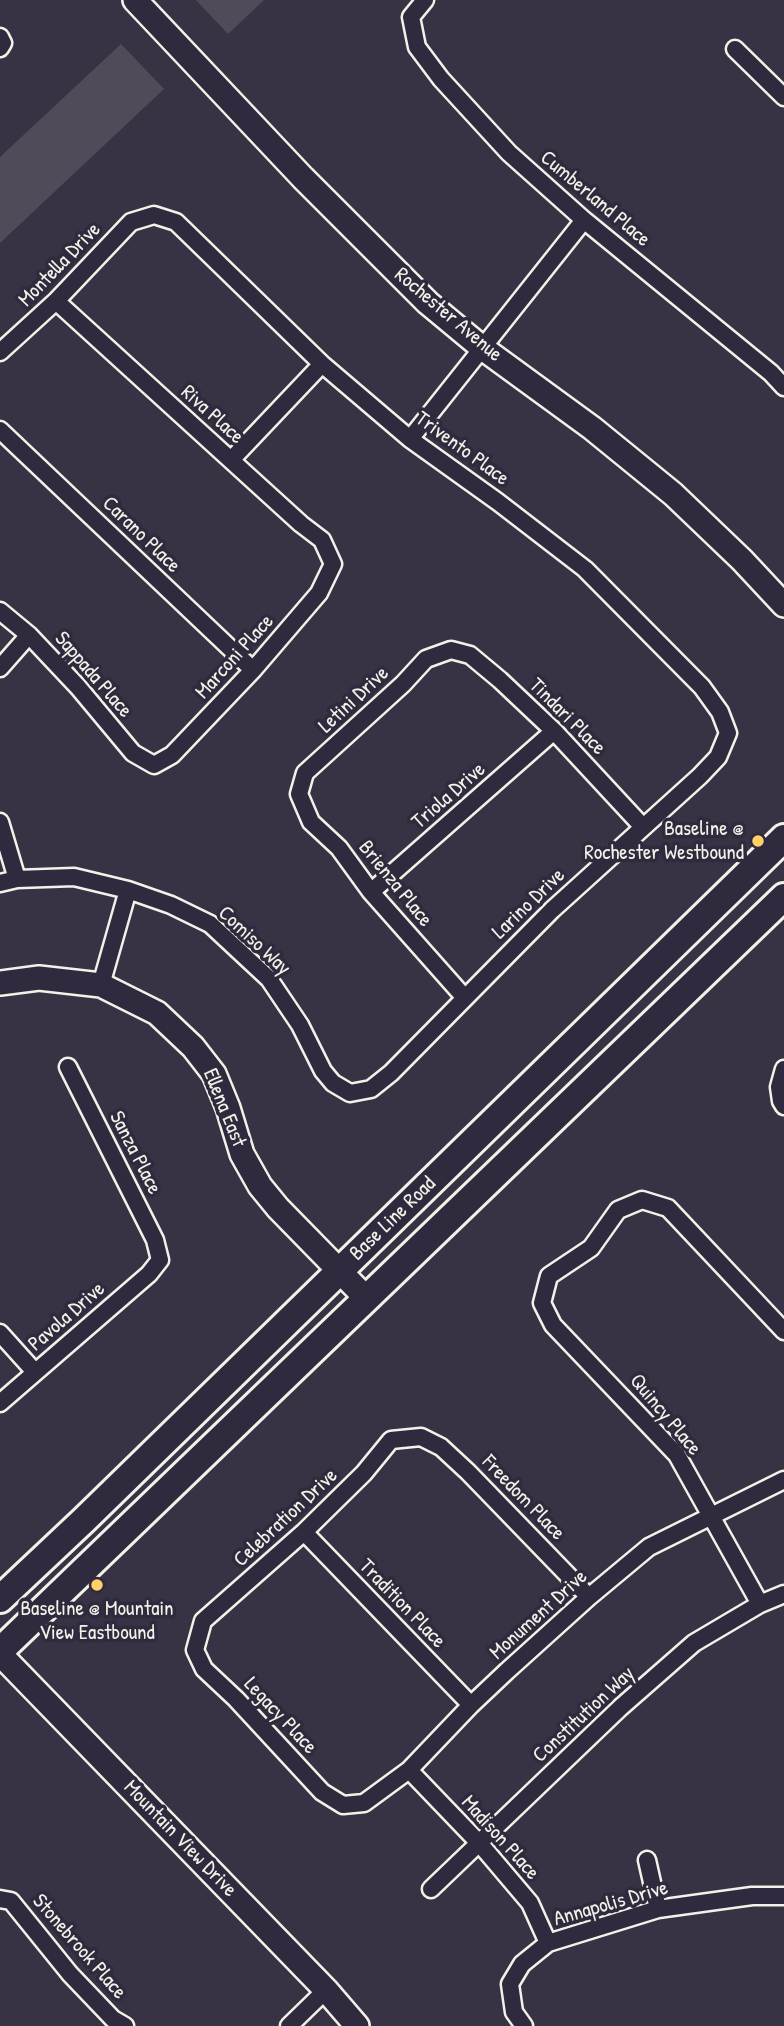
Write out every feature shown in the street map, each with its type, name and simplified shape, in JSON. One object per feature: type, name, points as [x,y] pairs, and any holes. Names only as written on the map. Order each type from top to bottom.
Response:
[{"type":"main road","name":"Base Line Road","points":[[0,1599],[784,838]]},
{"type":"main road","name":"Base Line Road","points":[[0,1652],[784,897]]},
{"type":"street","name":"Rochester Avenue","points":[[135,0],[365,241],[428,303],[481,347],[592,428],[673,494],[742,560],[784,605]]},
{"type":"street","name":"Cumberland Place","points":[[425,0],[411,18],[417,47],[509,153],[584,220],[771,373],[784,387]]},
{"type":"street","points":[[735,50],[784,97]]},
{"type":"street","name":"Montella Drive","points":[[0,352],[56,301],[131,222],[155,215]]},
{"type":"street","name":"Trivento Place","points":[[155,215],[176,222],[322,364],[410,439],[585,569],[702,687],[720,712],[728,733]]},
{"type":"street","points":[[410,439],[584,220]]},
{"type":"street","name":"Riva Place","points":[[56,301],[301,524],[322,540],[332,564]]},
{"type":"street","points":[[231,460],[322,364]]},
{"type":"street","name":"Carano Place","points":[[0,430],[253,670]]},
{"type":"street","name":"Marconi Place","points":[[155,765],[173,755],[253,670],[319,593],[332,564]]},
{"type":"street","name":"Sappada Place","points":[[0,611],[29,635],[78,687],[133,753],[155,765]]},
{"type":"street","points":[[0,668],[29,635]]},
{"type":"street","name":"Tindari Place","points":[[451,650],[470,656],[500,680],[554,731],[643,827]]},
{"type":"street","name":"Letini Drive","points":[[299,794],[305,773],[393,693],[426,659],[451,650]]},
{"type":"street","name":"Triola Drive","points":[[371,892],[554,731]]},
{"type":"street","name":"Larino Drive","points":[[350,1093],[371,1089],[391,1073],[552,910],[718,757],[728,733]]},
{"type":"street","name":"Brienza Place","points":[[299,794],[311,822],[339,848],[371,892],[465,998]]},
{"type":"street","points":[[0,822],[17,879]]},
{"type":"street","name":"Comiso Way","points":[[0,883],[17,879],[74,877],[128,890],[171,905],[211,924],[269,979],[300,1024],[323,1072],[333,1083],[350,1093]]},
{"type":"street","points":[[101,985],[128,890]]},
{"type":"street","name":"Ellena East","points":[[0,983],[39,978],[101,985],[157,1013],[193,1047],[214,1074],[242,1154],[260,1186],[278,1209],[367,1299]]},
{"type":"street","name":"Sanza Place","points":[[68,1068],[155,1240],[160,1260]]},
{"type":"street","points":[[784,1069],[779,1087],[784,1106]]},
{"type":"street","name":"Quincy Place","points":[[760,1604],[677,1455],[553,1325],[542,1303],[549,1276],[590,1248],[618,1210],[642,1200],[668,1208],[784,1331]]},
{"type":"street","name":"Pavola Drive","points":[[0,1404],[149,1274],[160,1260]]},
{"type":"street","points":[[0,1333],[35,1372]]},
{"type":"street","name":"Celebration Drive","points":[[195,1650],[203,1621],[304,1532],[364,1473],[391,1440],[421,1437]]},
{"type":"street","name":"Freedom Place","points":[[421,1437],[441,1447],[468,1472],[589,1597]]},
{"type":"street","name":"Monument Drive","points":[[343,1805],[364,1803],[409,1770],[471,1705],[589,1597],[649,1547],[784,1480]]},
{"type":"street","name":"Tradition Place","points":[[304,1532],[471,1705]]},
{"type":"street","name":"Constitution Way","points":[[431,1889],[621,1706],[694,1643],[760,1604],[784,1594]]},
{"type":"street","name":"Legacy Place","points":[[195,1650],[204,1669],[236,1699],[322,1792],[343,1805]]},
{"type":"street","name":"Mountain View Drive","points":[[0,1652],[326,1990],[357,2026]]},
{"type":"street","name":"Madison Place","points":[[409,1770],[480,1844],[530,1903],[548,1943]]},
{"type":"street","points":[[647,1860],[659,1909]]},
{"type":"street","name":"Annapolis Drive","points":[[524,2026],[514,2012],[510,1984],[522,1964],[548,1943],[659,1909],[752,1896],[784,1896]]},
{"type":"street","name":"Stonebrook Place","points":[[0,1899],[11,1902],[70,1974],[113,2019],[125,2026]]},
{"type":"street","points":[[289,2026],[326,1990]]},
{"type":"shaded area","points":[[196,0],[264,0],[228,34]]},
{"type":"shaded area","points":[[121,44],[164,89],[0,243],[0,157]]},
{"type":"place","name":"Baseline @ Rochester Westbound","points":[[758,841]]},
{"type":"place","name":"Baseline @ Mountain View Eastbound","points":[[97,1585]]}]
